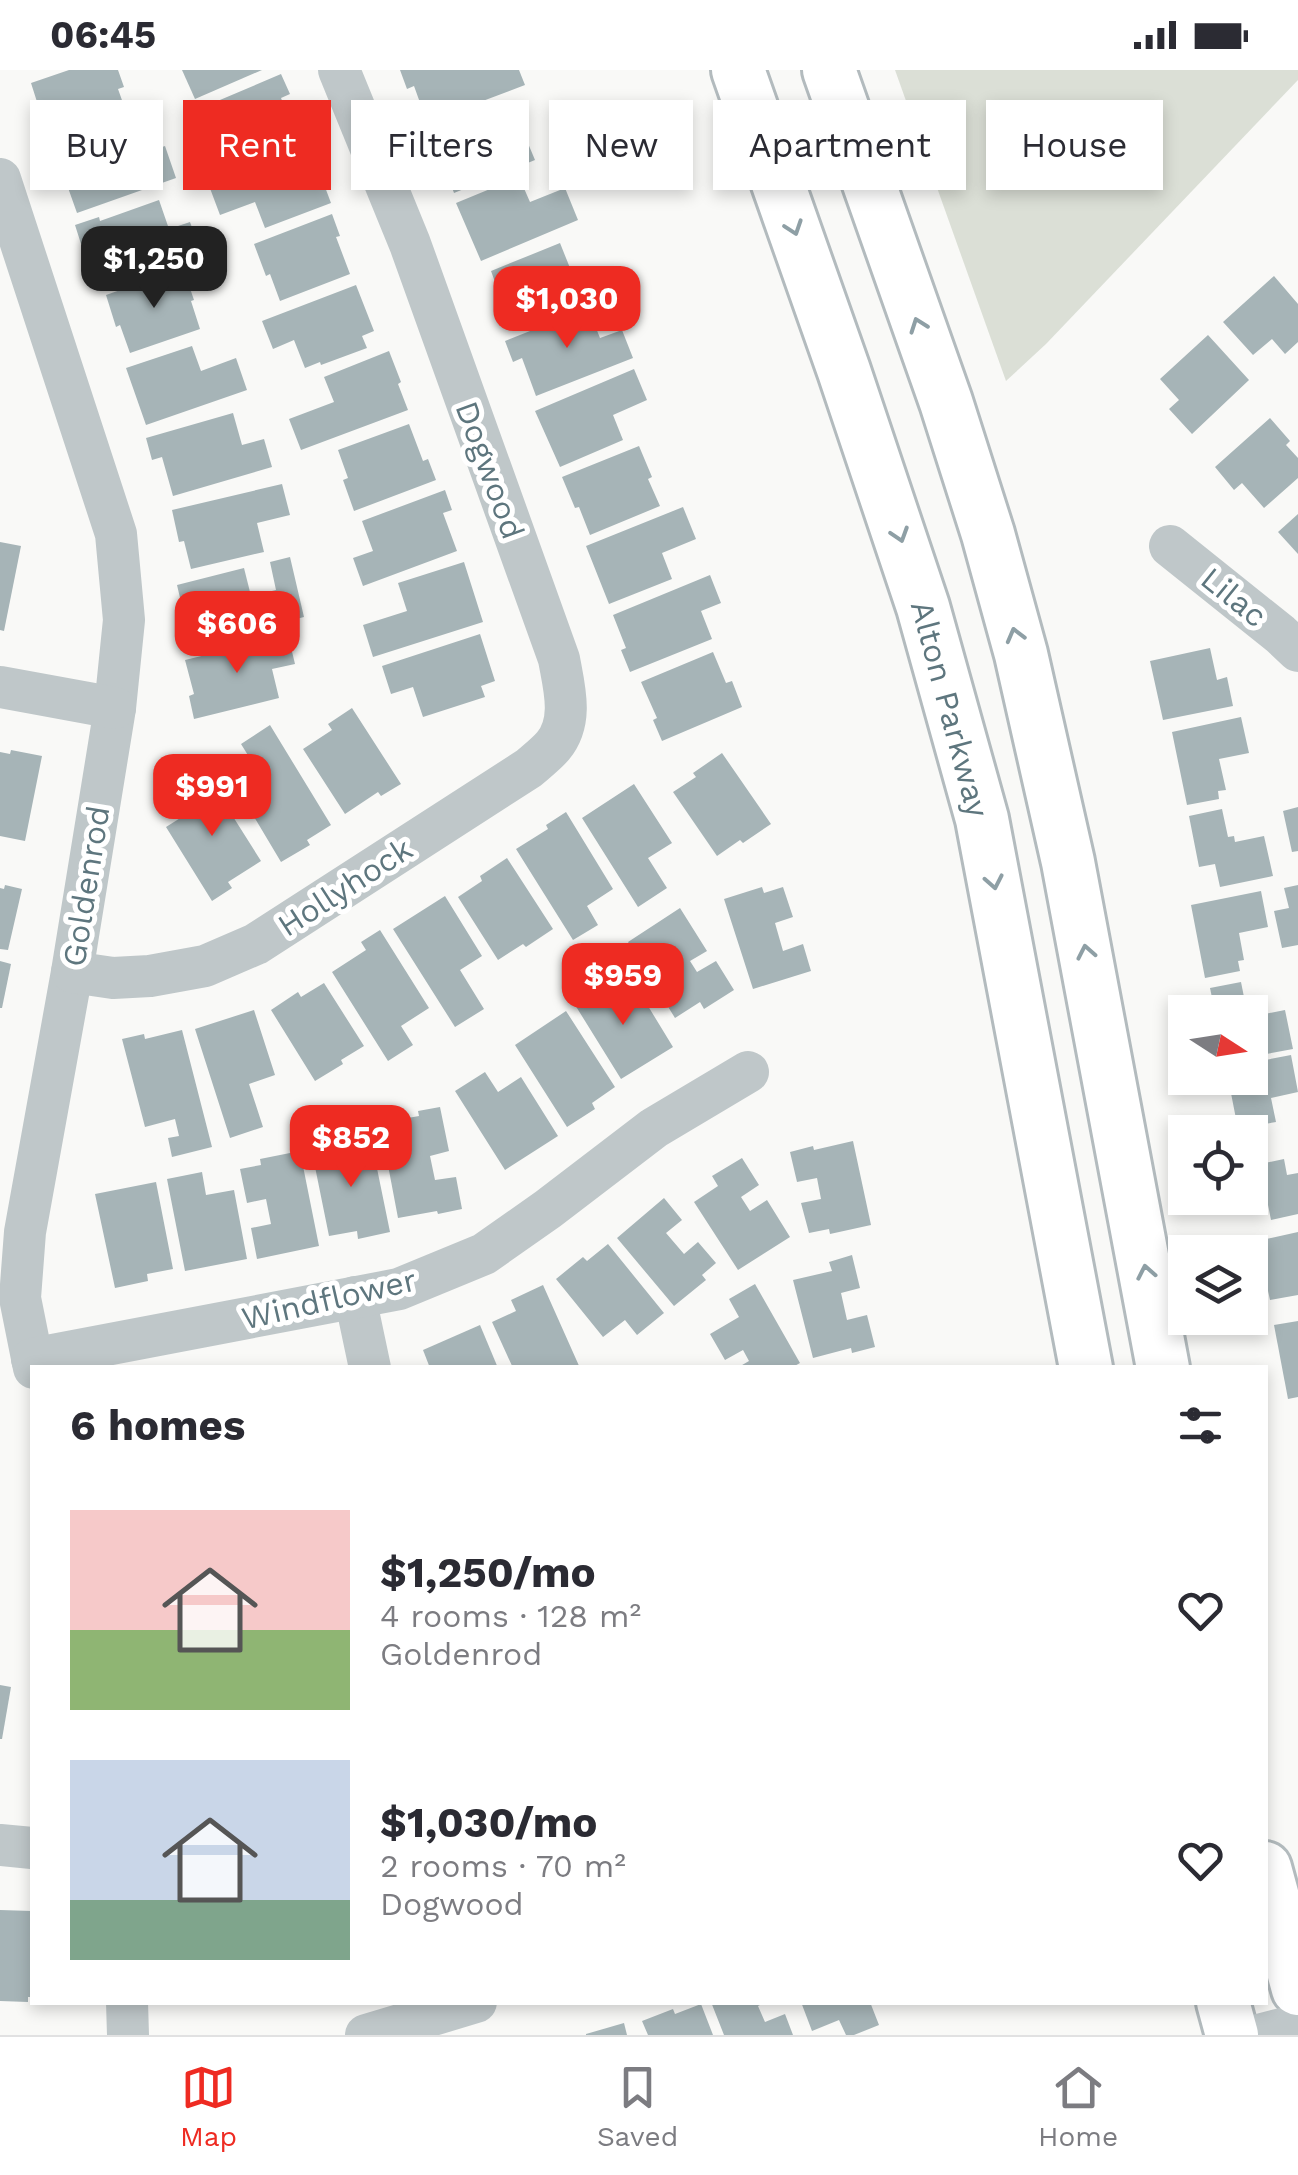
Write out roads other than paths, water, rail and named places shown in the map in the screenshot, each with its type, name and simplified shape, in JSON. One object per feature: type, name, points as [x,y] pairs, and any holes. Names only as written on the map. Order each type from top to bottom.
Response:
[{"type":"main road","name":"Alton Parkway","points":[[738,70],[912,573],[972,784],[989,855],[1085,1365]]},
{"type":"main road","points":[[829,70],[946,402],[1021,654],[1068,862],[1163,1365]]},
{"type":"main road","points":[[1268,1879],[1298,1988]]},
{"type":"main road","points":[[1224,2005],[1232,2035]]},
{"type":"street","name":"Dogwood","points":[[339,70],[410,244],[559,659],[566,706]]},
{"type":"street","name":"Goldenrod","points":[[0,179],[12,255],[116,534],[124,620],[115,708],[25,1232],[20,1298],[33,1363]]},
{"type":"street","name":"Lilac","points":[[1170,546],[1298,651]]},
{"type":"street","points":[[0,687],[115,708]]},
{"type":"street","name":"Hollyhock","points":[[72,972],[113,978],[150,976],[205,966],[256,944],[529,768],[556,743],[566,706]]},
{"type":"street","name":"Windflower","points":[[33,1363],[399,1289],[484,1254],[654,1128],[748,1072]]},
{"type":"street","points":[[355,1298],[369,1365]]},
{"type":"street","points":[[0,1845],[30,1848]]},
{"type":"street","points":[[126,2005],[128,2035]]},
{"type":"street","points":[[366,2035],[466,2005]]},
{"type":"street","points":[[1258,2035],[1298,2025]]}]
